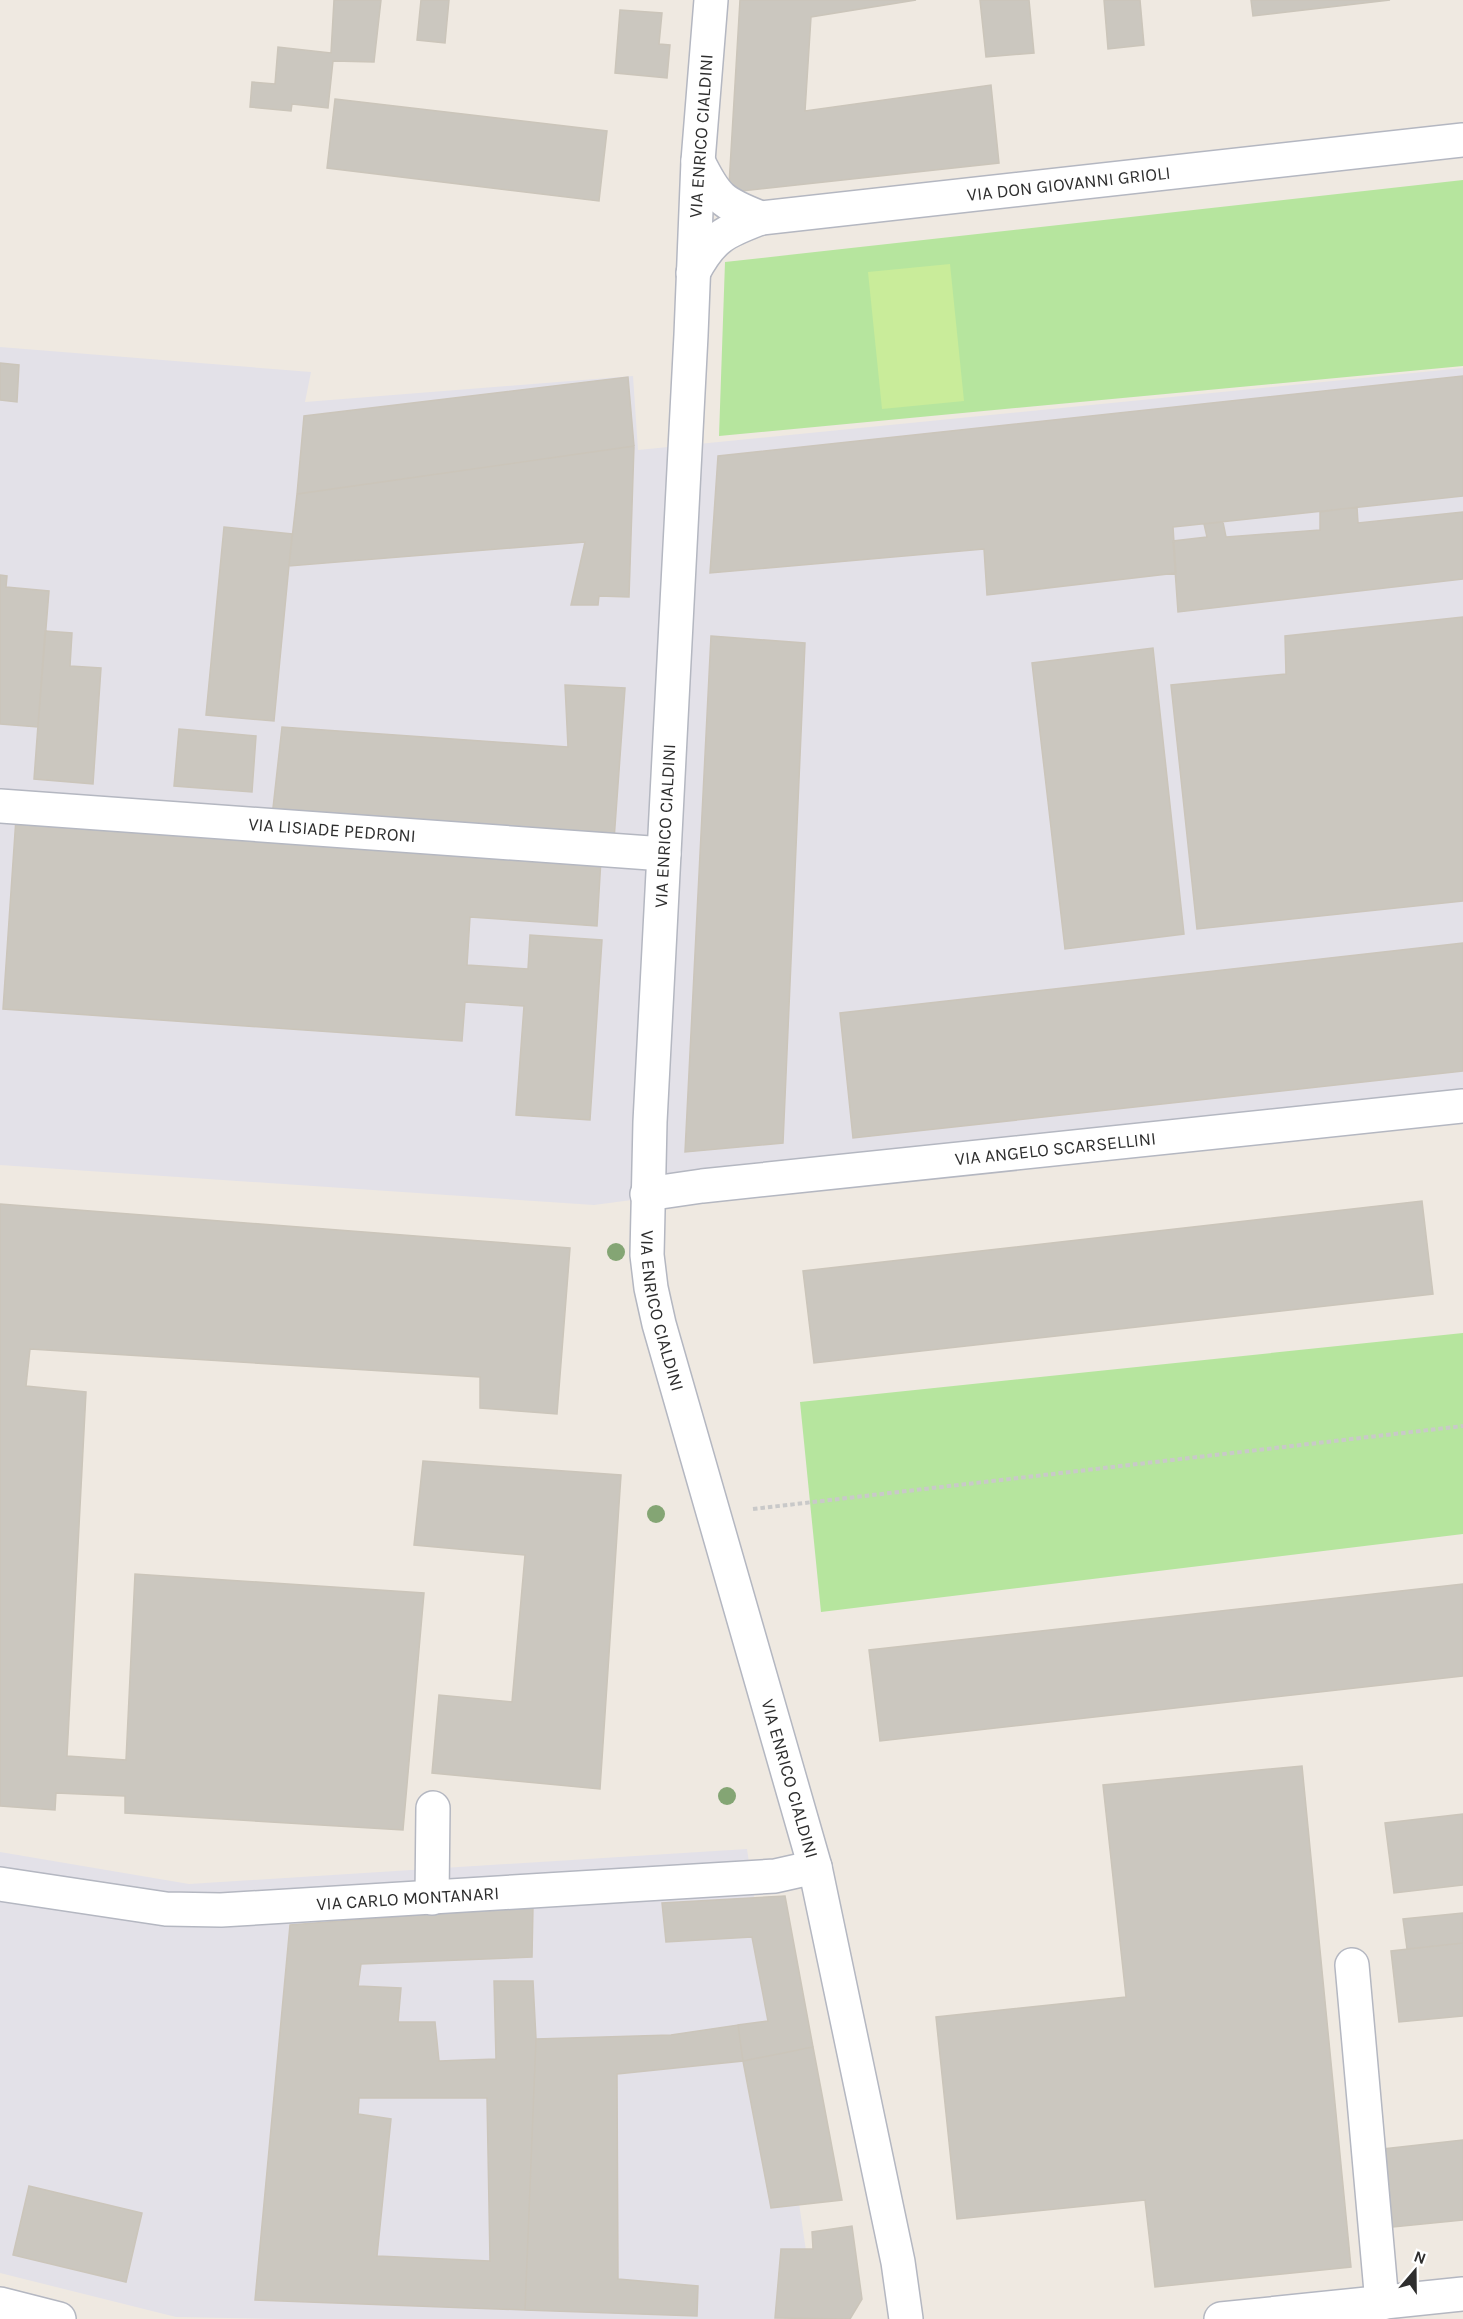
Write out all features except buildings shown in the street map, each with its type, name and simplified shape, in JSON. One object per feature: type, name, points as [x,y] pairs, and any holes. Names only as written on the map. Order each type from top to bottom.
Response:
[{"type":"street","name":"VIA ENRICO CIALDINI","points":[[711,0],[698,161],[648,1194],[647,1255],[659,1324],[815,1867],[898,2262],[906,2319]]},
{"type":"street","name":"VIA DON GIOVANNI GRIOLI","points":[[698,161],[718,197],[734,207],[761,218],[1463,140]]},
{"type":"street","name":"VIA ENRICO CIALDINI","points":[[693,273],[704,251],[724,233],[761,218]]},
{"type":"street","name":"VIA LISIADE PEDRONI","points":[[0,806],[664,854]]},
{"type":"street","name":"VIA ANGELO SCARSELLINI","points":[[648,1194],[702,1186],[1463,1106]]},
{"type":"street","points":[[432,1898],[433,1808]]},
{"type":"street","name":"VIA CARLO MONTANARI","points":[[0,1884],[166,1909],[221,1910],[776,1876],[815,1867]]},
{"type":"street","points":[[1352,1965],[1382,2303]]},
{"type":"street","points":[[1221,2319],[1463,2294]]},
{"type":"street","points":[[0,2304],[59,2319]]},
{"type":"path","points":[[753,1509],[1463,1426]]},
{"type":"shaded area","points":[[0,347],[311,372],[305,402],[633,376],[638,450],[1463,368],[1463,1090],[594,1205],[0,1165]]},
{"type":"shaded area","points":[[747,1849],[816,2319],[176,2317],[0,2273],[0,1852],[189,1884]]},
{"type":"green space","points":[[1463,180],[1463,366],[719,436],[725,262]]},
{"type":"green space","points":[[950,264],[964,401],[882,409],[868,272]]},
{"type":"green space","points":[[1463,1333],[1463,1534],[821,1612],[800,1402]]}]
